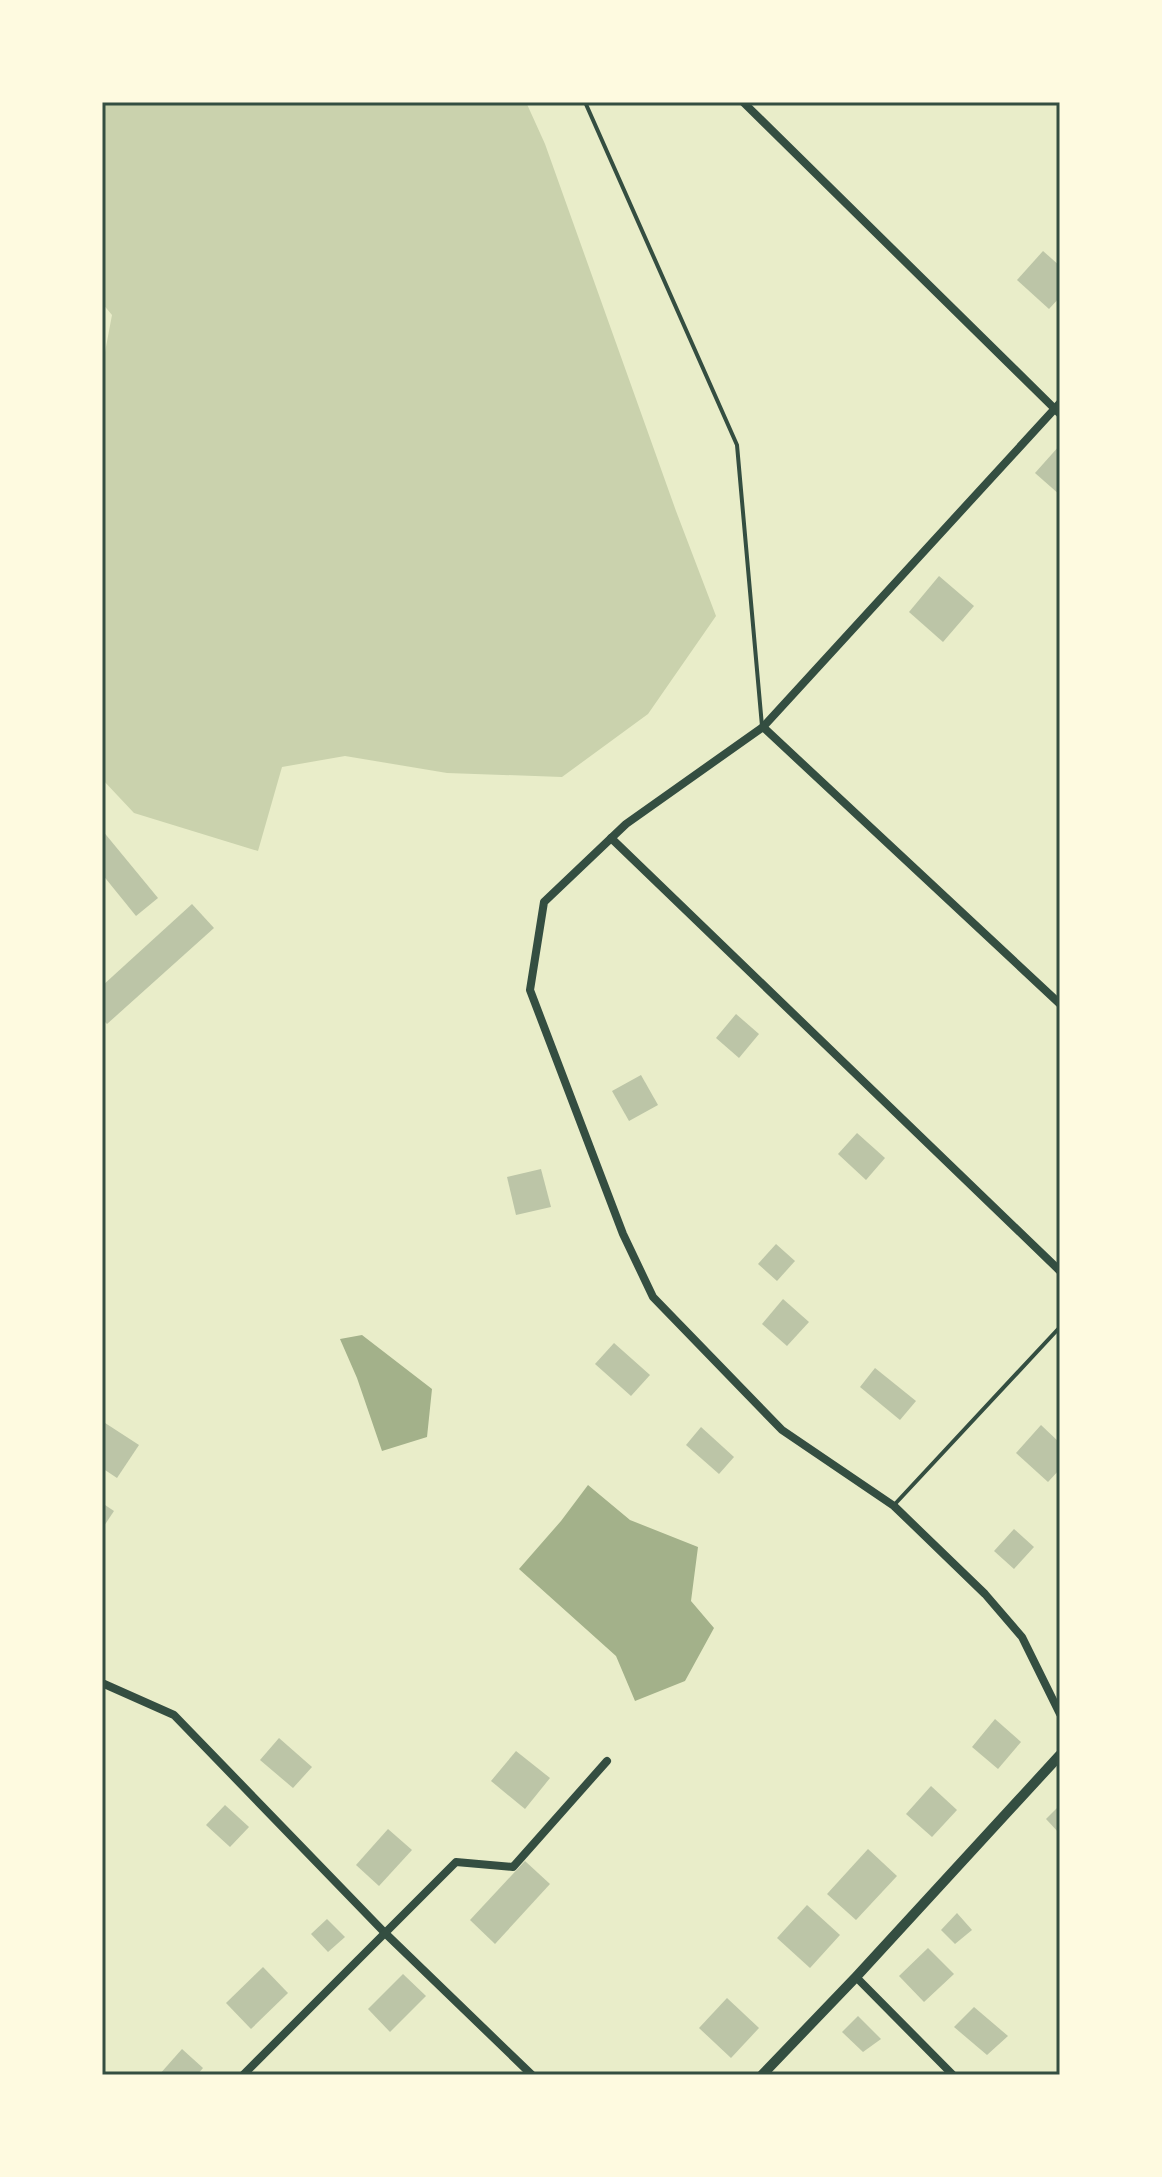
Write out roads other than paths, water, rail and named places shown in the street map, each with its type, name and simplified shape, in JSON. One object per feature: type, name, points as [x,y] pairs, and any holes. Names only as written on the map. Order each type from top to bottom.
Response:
[{"type":"street","points":[[743,102],[1058,408],[763,727],[626,824],[544,902],[530,990],[623,1234],[653,1297],[782,1430],[894,1506],[985,1594],[1022,1637],[1060,1714]]},
{"type":"street","points":[[763,727],[1060,1004]]},
{"type":"street","points":[[611,838],[1060,1271]]},
{"type":"street","points":[[102,1683],[174,1715],[385,1933],[532,2075]]},
{"type":"street","points":[[762,2075],[1060,1755]]},
{"type":"street","points":[[243,2075],[456,1862],[513,1867],[607,1761]]},
{"type":"street","points":[[856,1977],[953,2075]]},
{"type":"lane","points":[[585,102],[737,445],[763,727]]},
{"type":"lane","points":[[894,1506],[1060,1327]]}]
